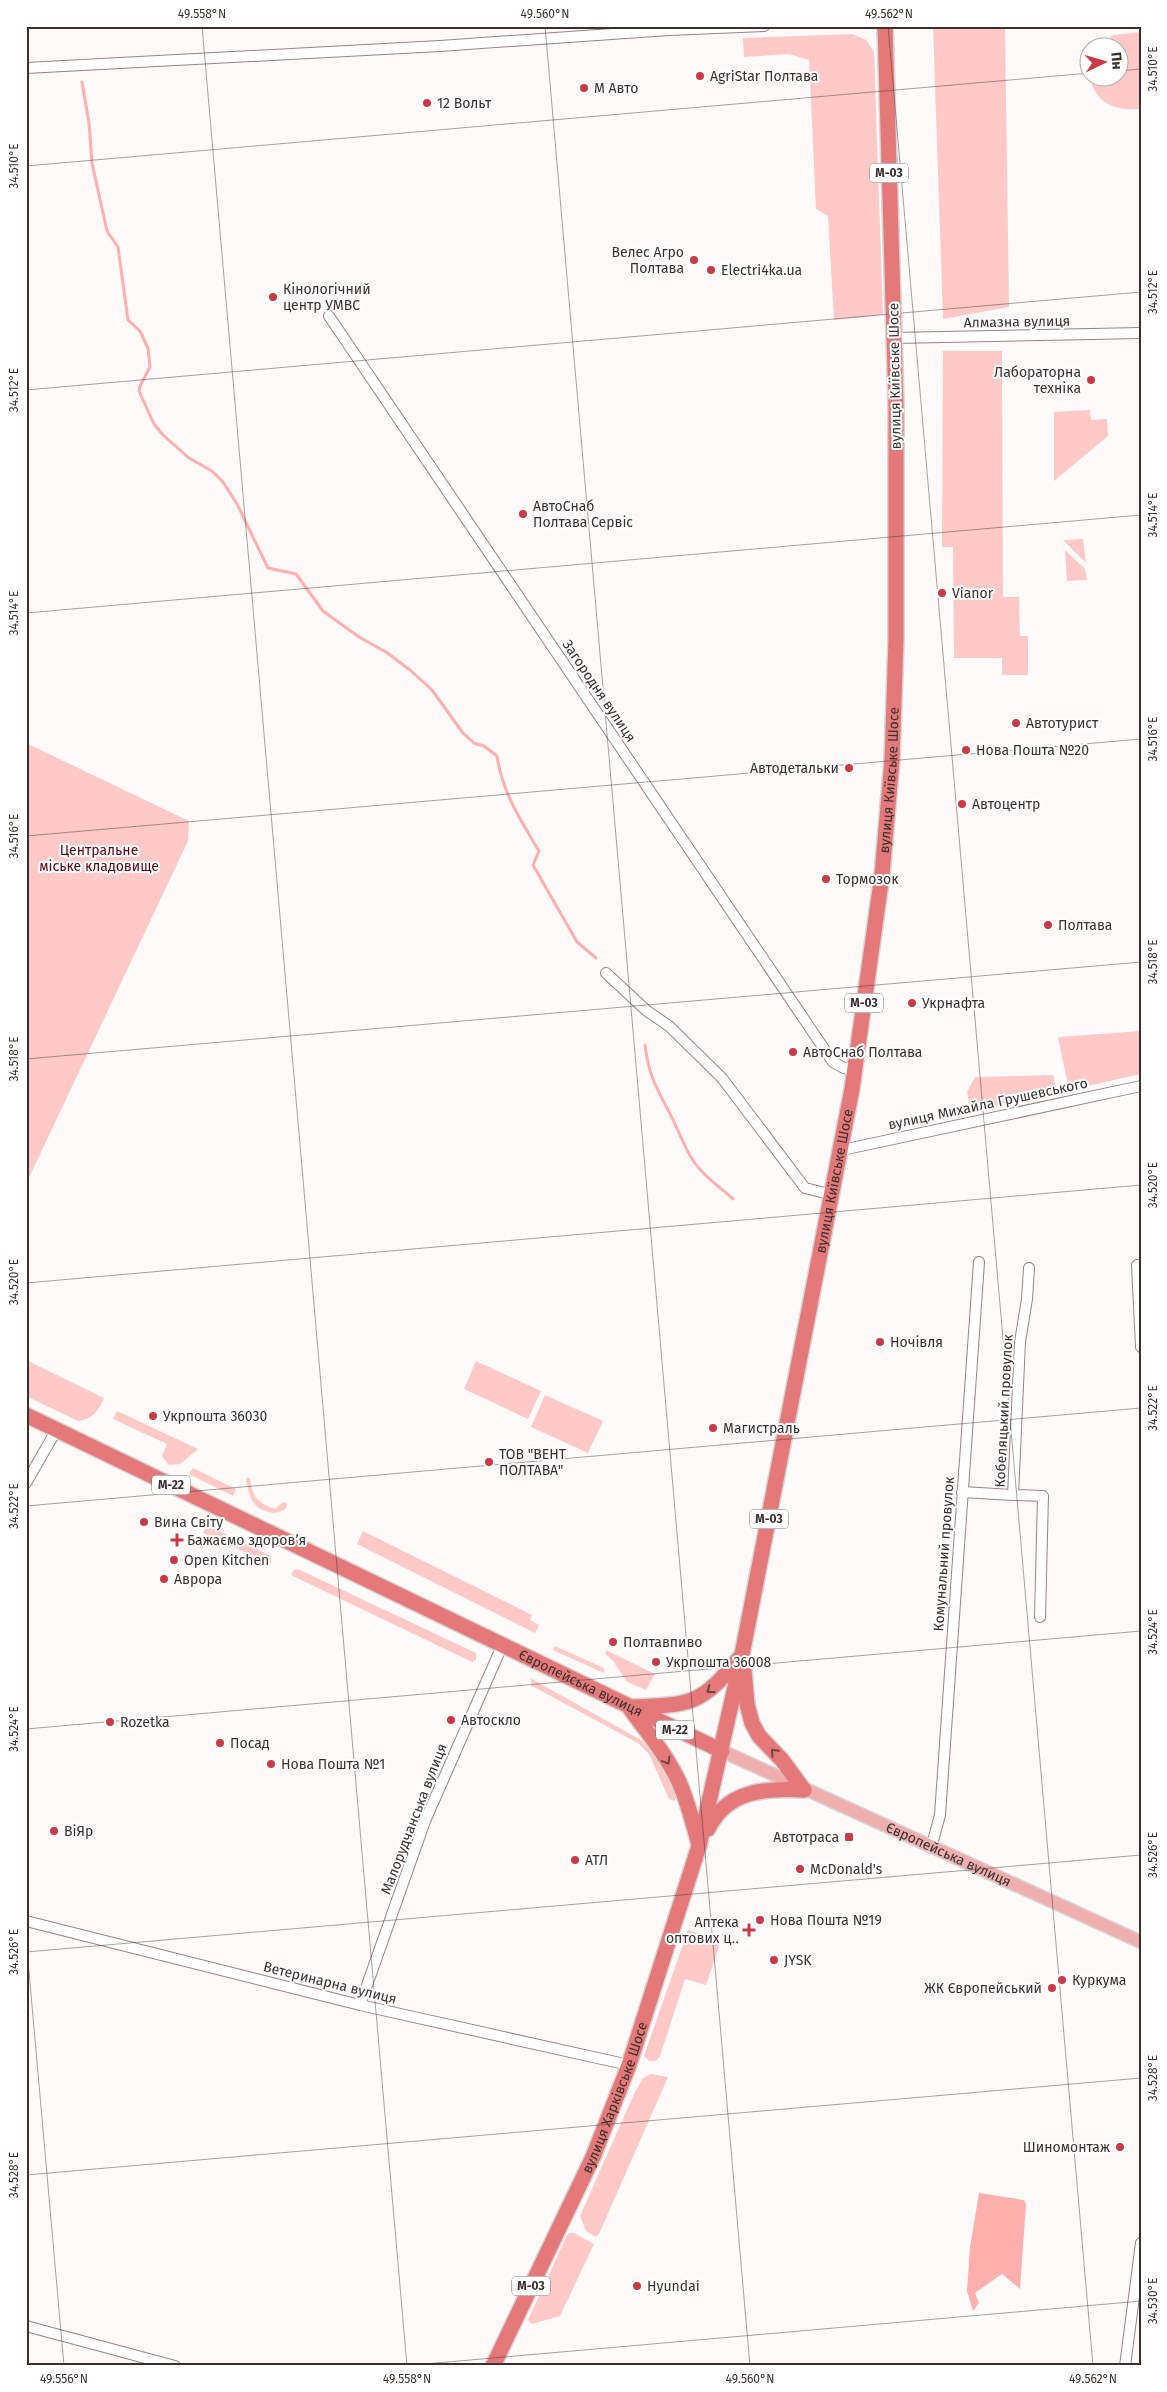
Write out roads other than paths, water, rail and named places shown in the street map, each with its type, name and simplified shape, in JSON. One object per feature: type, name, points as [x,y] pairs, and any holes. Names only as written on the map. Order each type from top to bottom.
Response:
[{"type":"highway","name":"вулиця Київське Шосе","points":[[706,1818],[742,1654],[842,1150],[882,875],[892,760],[898,557],[885,26]]},
{"type":"highway","name":"Європейська вулиця","points":[[26,1415],[722,1751]]},
{"type":"highway","points":[[629,1707],[682,1704],[694,1701],[719,1683],[742,1654]]},
{"type":"highway","points":[[742,1654],[747,1704],[752,1723],[759,1736],[782,1760],[804,1790]]},
{"type":"highway","points":[[629,1707],[661,1750],[679,1781],[687,1801],[699,1846]]},
{"type":"highway","points":[[699,1846],[717,1813],[745,1794],[766,1790],[804,1790]]},
{"type":"highway","name":"вулиця Харківське Шосе","points":[[493,2366],[593,2157],[629,2065],[699,1846],[706,1818]]},
{"type":"main road","name":"Європейська вулиця","points":[[722,1751],[931,1848],[1141,1942]]},
{"type":"street","points":[[26,68],[462,45],[669,30],[764,26]]},
{"type":"street","name":"Загородня вулиця","points":[[329,316],[833,1062],[844,1068],[855,1070]]},
{"type":"street","name":"Алмазна вулиця","points":[[894,338],[1141,333]]},
{"type":"street","points":[[606,973],[647,1011],[669,1026],[722,1078],[805,1188],[833,1195]]},
{"type":"street","name":"вулиця Михайла Грушевського","points":[[842,1150],[1141,1086]]},
{"type":"street","name":"Комунальний провулок","points":[[931,1848],[940,1815],[979,1262]]},
{"type":"street","points":[[1137,1265],[1141,1347]]},
{"type":"street","name":"Кобеляцький провулок","points":[[1029,1268],[1027,1299],[1020,1342],[1014,1495],[1043,1496],[1040,1617]]},
{"type":"street","points":[[26,1483],[56,1429]]},
{"type":"street","points":[[962,1492],[1014,1495]]},
{"type":"street","name":"Малорудчанська вулиця","points":[[360,2005],[425,1821],[502,1646]]},
{"type":"street","name":"Ветеринарна вулиця","points":[[26,1921],[360,2005],[629,2065]]},
{"type":"street","points":[[1125,2366],[1141,2243]]},
{"type":"street","points":[[26,2326],[175,2366]]},
{"type":"waterway","points":[[82,82],[89,123],[92,163],[107,231],[118,247],[128,320],[140,331],[148,348],[150,367],[139,391],[154,424],[163,435],[189,458],[212,471],[223,482],[237,504],[268,568],[296,574],[323,611],[410,670],[432,690],[463,733],[474,743],[484,746],[497,756],[508,794],[539,851],[533,865],[577,942],[596,958]]},
{"type":"waterway","points":[[645,1045],[649,1068],[656,1087],[691,1157],[702,1172],[733,1199]]},
{"type":"place","name":"AgriStar Полтава","points":[[700,76]]},
{"type":"place","name":"М Авто","points":[[584,88]]},
{"type":"place","name":"12 Вольт","points":[[427,103]]},
{"type":"place","name":"Велес Агро Полтава","points":[[694,260]]},
{"type":"place","name":"Electri4ka.ua","points":[[711,270]]},
{"type":"place","name":"Кінологічний центр УМВС","points":[[273,297]]},
{"type":"place","name":"Лабораторна техніка","points":[[1091,380]]},
{"type":"place","name":"АвтоСнаб Полтава Сервіс","points":[[523,514]]},
{"type":"place","name":"Vianor","points":[[942,593]]},
{"type":"place","name":"Автотурист","points":[[1016,723]]},
{"type":"place","name":"Нова Пошта №20","points":[[966,750]]},
{"type":"place","name":"Автодетальки","points":[[849,768]]},
{"type":"place","name":"Автоцентр","points":[[962,804]]},
{"type":"place","name":"Тормозок","points":[[826,879]]},
{"type":"place","name":"Полтава","points":[[1048,925]]},
{"type":"place","name":"Укрнафта","points":[[912,1003]]},
{"type":"place","name":"АвтоСнаб Полтава","points":[[793,1052]]},
{"type":"place","name":"Ночівля","points":[[880,1342]]},
{"type":"place","name":"Укрпошта 36030","points":[[153,1416]]},
{"type":"place","name":"Магистраль","points":[[713,1428]]},
{"type":"place","name":"ТОВ \"ВЕНТ ПОЛТАВА\"","points":[[489,1462]]},
{"type":"place","name":"Вина Світу","points":[[144,1522]]},
{"type":"place","name":"Бажаємо здоровʼя","points":[[177,1540]]},
{"type":"place","name":"Open Kitchen","points":[[174,1560]]},
{"type":"place","name":"Аврора","points":[[164,1579]]},
{"type":"place","name":"Полтавпиво","points":[[613,1642]]},
{"type":"place","name":"Укрпошта 36008","points":[[656,1662]]},
{"type":"place","name":"Автоскло","points":[[451,1720]]},
{"type":"place","name":"Rozetka","points":[[110,1722]]},
{"type":"place","name":"Посад","points":[[220,1743]]},
{"type":"place","name":"Нова Пошта №1","points":[[271,1764]]},
{"type":"place","name":"ВіЯр","points":[[54,1831]]},
{"type":"place","name":"Автотраса","points":[[849,1837]]},
{"type":"place","name":"АТЛ","points":[[575,1860]]},
{"type":"place","name":"McDonald's","points":[[800,1869]]},
{"type":"place","name":"Нова Пошта №19","points":[[760,1920]]},
{"type":"place","name":"Аптека оптових ц‥","points":[[749,1930]]},
{"type":"place","name":"JYSK","points":[[774,1960]]},
{"type":"place","name":"Куркума","points":[[1062,1980]]},
{"type":"place","name":"ЖК Європейський","points":[[1052,1988]]},
{"type":"place","name":"Шиномонтаж","points":[[1120,2147]]},
{"type":"place","name":"Hyundai","points":[[637,2286]]},
{"type":"park label","name":"Центральне міське кладовище","points":[[99,858]]}]
